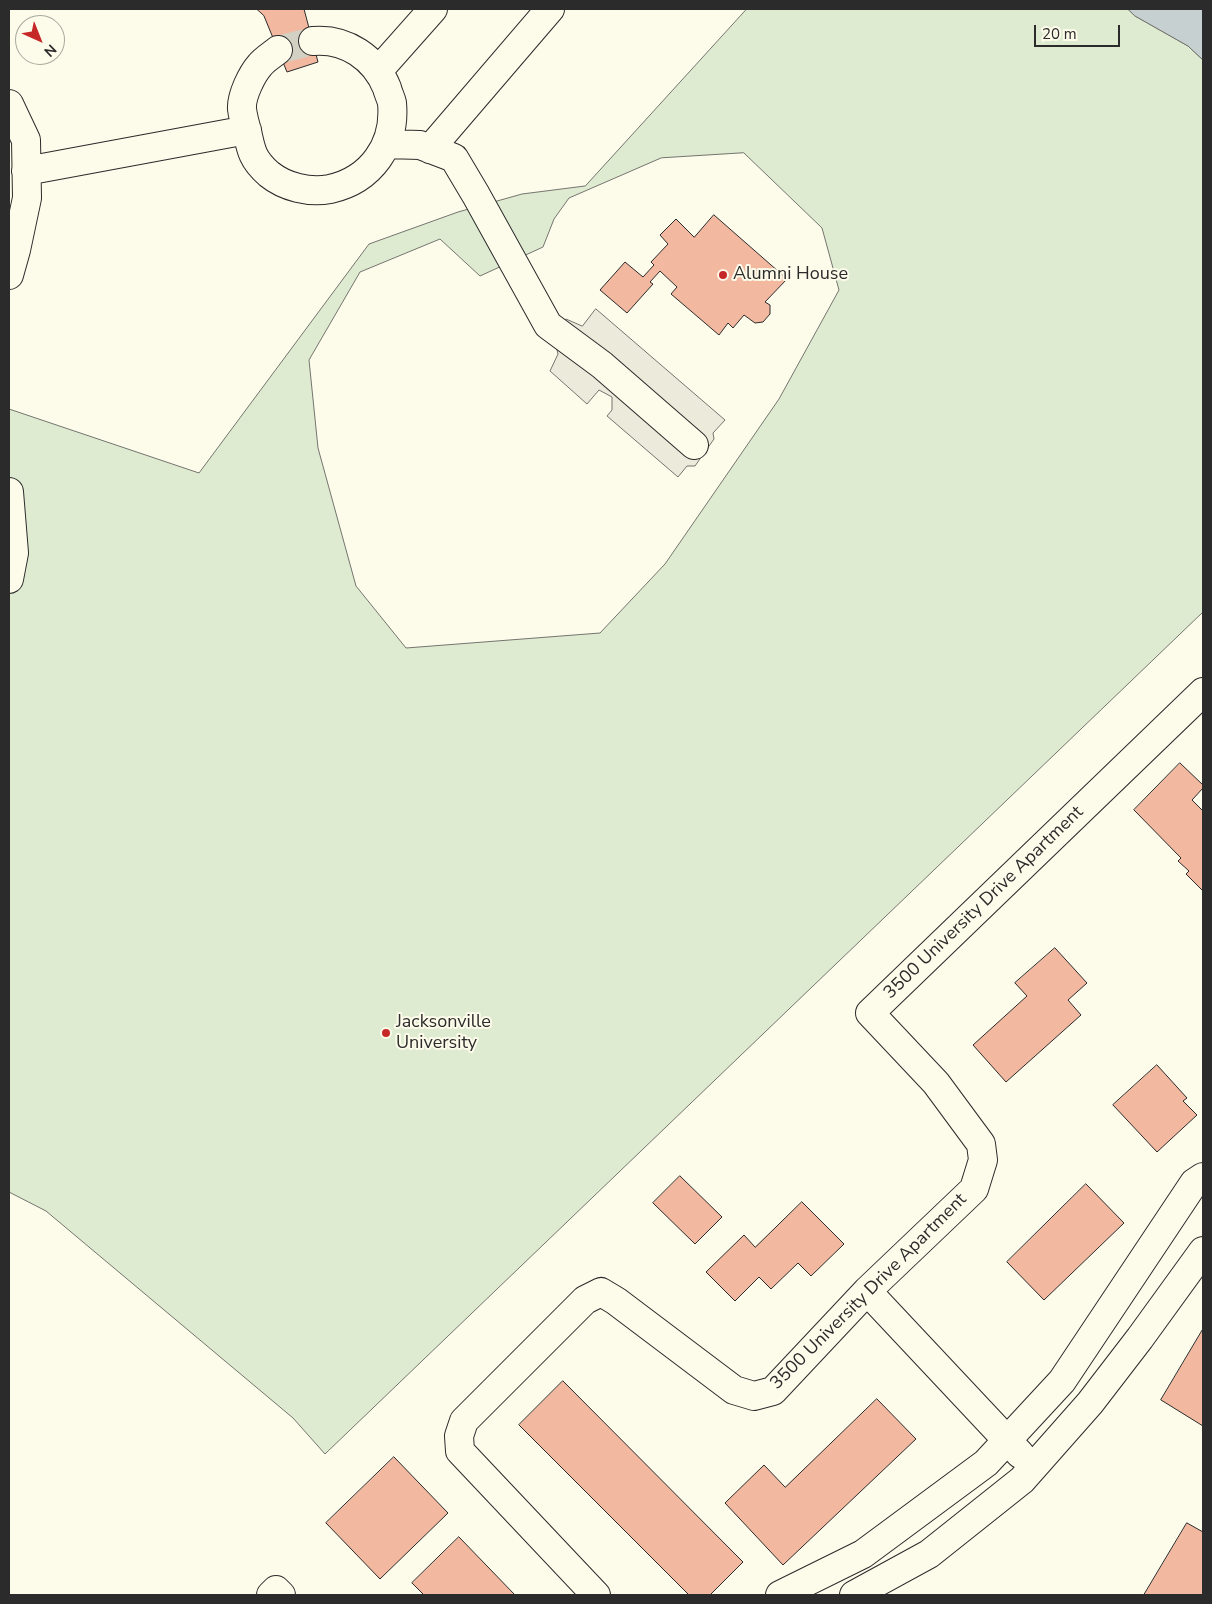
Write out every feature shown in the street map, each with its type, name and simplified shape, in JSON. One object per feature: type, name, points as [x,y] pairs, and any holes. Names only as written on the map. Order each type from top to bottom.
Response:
[{"type":"street","points":[[378,71],[434,9]]},
{"type":"street","points":[[430,149],[550,9]]},
{"type":"street","points":[[278,50],[261,64],[248,84],[242,108],[252,155],[270,174],[293,187],[318,191],[344,186],[366,172],[383,152],[392,128],[392,101],[382,77],[368,58],[348,46],[325,40],[313,41]]},
{"type":"street","points":[[9,104],[26,140],[27,198],[9,275]]},
{"type":"street","points":[[26,170],[247,130]]},
{"type":"street","points":[[386,144],[420,144],[454,158],[548,325],[602,364],[694,445]]},
{"type":"street","points":[[9,492],[14,553],[9,579]]},
{"type":"street","name":"3500 University Drive Apartment","points":[[596,1595],[460,1451],[459,1436],[464,1420],[585,1300],[601,1292],[616,1300],[734,1390],[754,1396],[773,1391],[867,1291],[974,1189],[983,1160],[981,1144],[936,1083],[870,1013],[1201,697]]},
{"type":"street","points":[[780,1595],[863,1554],[986,1463],[1062,1381],[1194,1183],[1203,1177]]},
{"type":"street","points":[[854,1595],[929,1554],[1022,1480],[1090,1403],[1203,1251]]},
{"type":"street","points":[[867,1291],[1033,1467]]},
{"type":"street","points":[[271,1595],[276,1590],[281,1595]]},
{"type":"green space","name":"Jacksonville University","points":[[747,9],[1128,9],[1135,16],[1188,46],[1203,60],[1203,612],[325,1454],[293,1418],[46,1211],[9,1192],[9,409],[199,473],[369,244],[458,212],[522,194],[585,186]],"holes":[[[744,153],[822,228],[839,290],[779,399],[665,564],[600,633],[406,648],[356,586],[318,448],[309,360],[360,272],[440,239],[480,276],[543,247],[554,219],[569,198],[661,158]]]},
{"type":"shaded area","points":[[1128,9],[1203,9],[1203,60],[1188,46],[1135,16]]},
{"type":"shaded area","points":[[596,309],[725,420],[713,433],[714,439],[695,466],[687,466],[678,477],[607,416],[612,410],[612,397],[599,390],[587,404],[550,371],[558,354],[554,338],[555,332],[566,319],[582,326]]},
{"type":"building","points":[[257,9],[304,9],[318,62],[287,72],[264,16]]},
{"type":"building","name":"Alumni House","points":[[714,215],[787,279],[765,302],[770,305],[770,314],[763,322],[755,323],[744,315],[733,328],[728,323],[719,335],[671,294],[677,287],[660,271],[650,282],[653,284],[627,313],[600,290],[625,262],[643,277],[654,265],[651,262],[668,244],[660,235],[676,219],[694,237]]},
{"type":"building","points":[[1180,763],[1203,785],[1203,788],[1192,800],[1203,811],[1203,891],[1186,874],[1189,871],[1178,861],[1181,858],[1134,810]]},
{"type":"building","points":[[1055,948],[1087,983],[1068,1000],[1081,1015],[1006,1082],[973,1045],[1027,996],[1015,983]]},
{"type":"building","points":[[1157,1065],[1187,1098],[1183,1101],[1197,1115],[1157,1152],[1113,1105]]},
{"type":"building","points":[[680,1176],[722,1217],[695,1244],[653,1203]]},
{"type":"building","points":[[1086,1184],[1124,1223],[1044,1300],[1007,1262]]},
{"type":"building","points":[[802,1202],[844,1244],[811,1276],[798,1263],[771,1289],[759,1277],[735,1301],[706,1272],[744,1235],[755,1247]]},
{"type":"building","points":[[1203,1329],[1203,1426],[1161,1400]]},
{"type":"building","points":[[563,1381],[743,1562],[710,1595],[689,1595],[519,1425]]},
{"type":"building","points":[[877,1399],[916,1439],[783,1565],[725,1503],[764,1465],[785,1487]]},
{"type":"building","points":[[394,1457],[448,1513],[380,1579],[326,1523]]},
{"type":"building","points":[[1187,1523],[1203,1532],[1203,1595],[1144,1595]]},
{"type":"building","points":[[459,1537],[515,1595],[424,1595],[412,1583]]},
{"type":"tunnel","points":[[278,50],[313,41]]},
{"type":"place","name":"Alumni House","points":[[723,275]]},
{"type":"place","name":"Jacksonville University","points":[[386,1033]]}]
